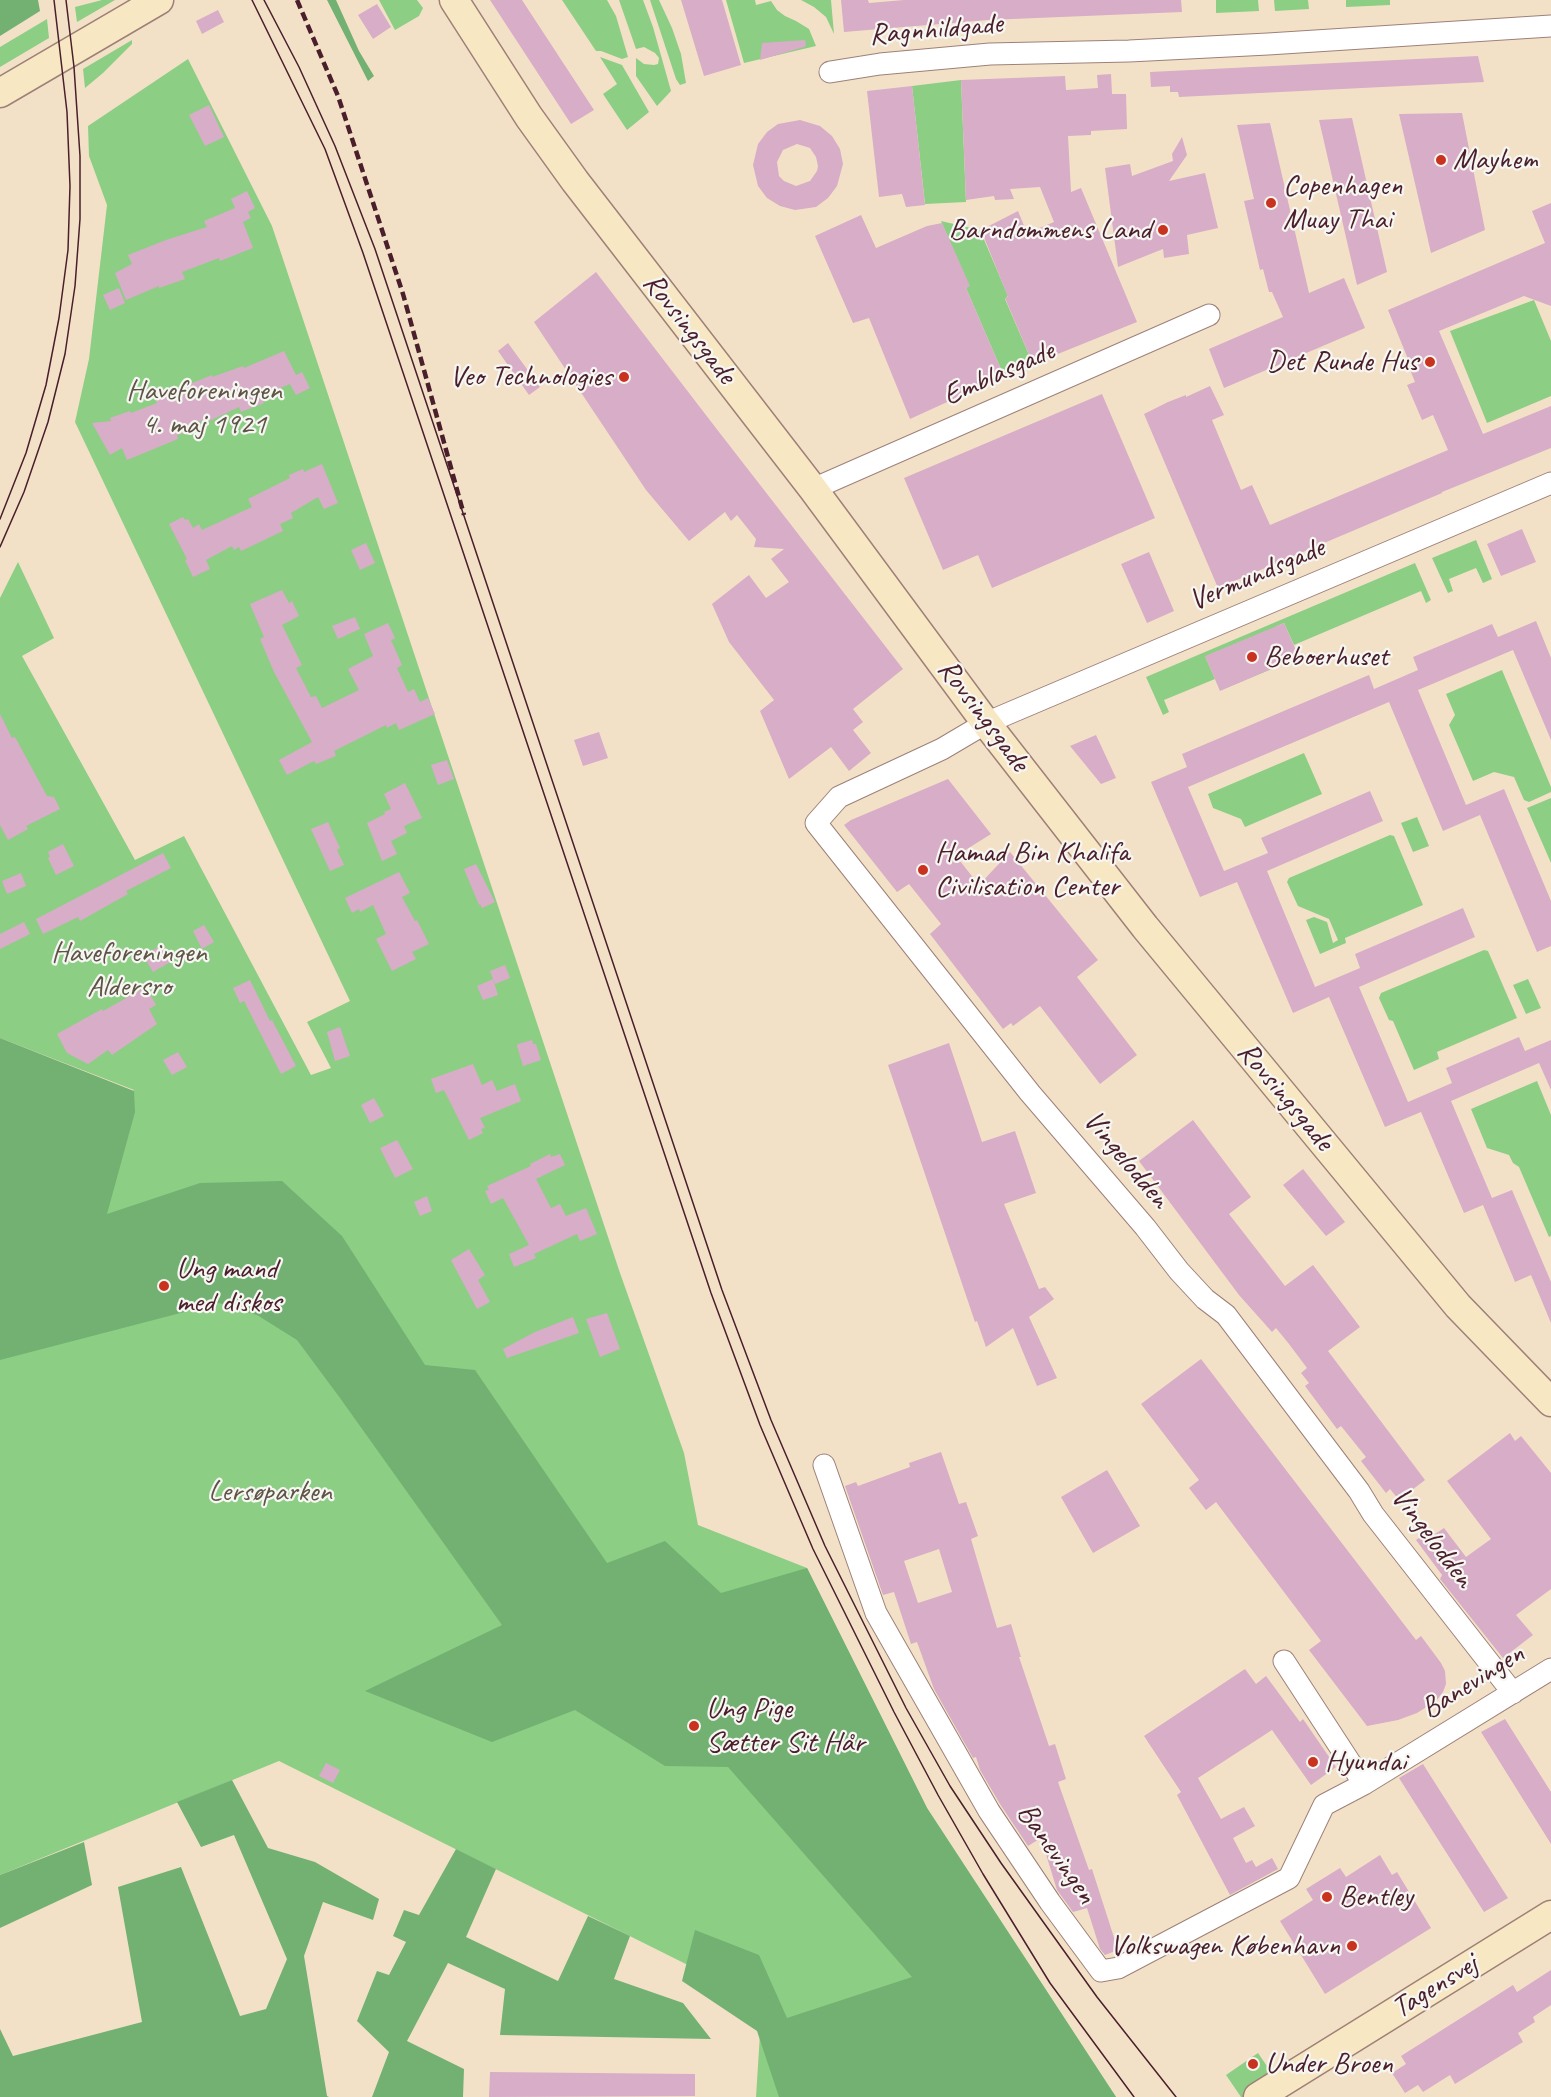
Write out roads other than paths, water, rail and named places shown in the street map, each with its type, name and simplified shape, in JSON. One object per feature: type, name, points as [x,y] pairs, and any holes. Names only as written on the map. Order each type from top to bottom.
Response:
[{"type":"street","points":[[0,93],[159,0]]},
{"type":"street","name":"Rovsingsgade","points":[[454,0],[529,117],[575,181],[813,489],[986,723],[1164,951],[1458,1306],[1551,1402]]},
{"type":"street","name":"Ragnhildgade","points":[[830,72],[880,64],[990,54],[1129,51],[1551,26]]},
{"type":"street","name":"Emblasgade","points":[[813,489],[1209,315]]},
{"type":"street","name":"Vermundsgade","points":[[986,723],[1551,483]]},
{"type":"street","name":"Vingelodden","points":[[986,723],[942,750],[838,797],[816,823],[1030,1093],[1145,1227],[1179,1271],[1204,1299],[1226,1315],[1359,1491],[1373,1514],[1513,1693]]},
{"type":"street","name":"Banevingen","points":[[824,1465],[876,1613],[989,1811],[1050,1902],[1101,1971],[1118,1968],[1289,1878],[1324,1805],[1364,1784],[1551,1669]]},
{"type":"street","points":[[1284,1661],[1364,1784]]},
{"type":"street","name":"Tagensvej","points":[[1258,2097],[1551,1915]]},
{"type":"tram line","points":[[0,519],[26,453],[46,385],[59,318],[68,250],[70,186],[67,112],[54,0]]},
{"type":"tram line","points":[[0,547],[24,492],[48,422],[65,354],[75,286],[80,219],[80,156],[74,67],[66,0]]},
{"type":"tram line","points":[[252,0],[325,149],[363,253],[711,1293],[760,1425],[813,1549],[938,1795],[1050,1983],[1134,2097]]},
{"type":"tram line","points":[[264,0],[299,67],[335,146],[375,249],[722,1290],[771,1420],[825,1546],[906,1708],[950,1786],[1001,1863],[1097,1997],[1176,2097]]},
{"type":"railway","points":[[297,0],[338,96],[403,294],[464,515]]},
{"type":"place","name":"Mayhem","points":[[1441,160]]},
{"type":"place","name":"Copenhagen Muay Thai","points":[[1271,203]]},
{"type":"place","name":"Barndommens Land","points":[[1163,230]]},
{"type":"place","name":"Det Runde Hus","points":[[1430,362]]},
{"type":"place","name":"Veo Technologies","points":[[624,377]]},
{"type":"place","name":"Beboerhuset","points":[[1252,657]]},
{"type":"place","name":"Hamad Bin Khalifa Civilisation Center","points":[[923,870]]},
{"type":"place","name":"Ung mand med diskos","points":[[164,1286]]},
{"type":"place","name":"Ung Pige Sætter Sit Hår","points":[[694,1726]]},
{"type":"place","name":"Hyundai","points":[[1313,1762]]},
{"type":"place","name":"Bentley","points":[[1327,1897]]},
{"type":"place","name":"Volkswagen København","points":[[1352,1946]]},
{"type":"place","name":"Under Broen","points":[[1253,2064]]},
{"type":"park label","name":"Haveforeningen 4. maj 1921","points":[[204,408]]},
{"type":"park label","name":"Haveforeningen Aldersro","points":[[129,970]]},
{"type":"park label","name":"Lersøparken","points":[[270,1492]]}]
